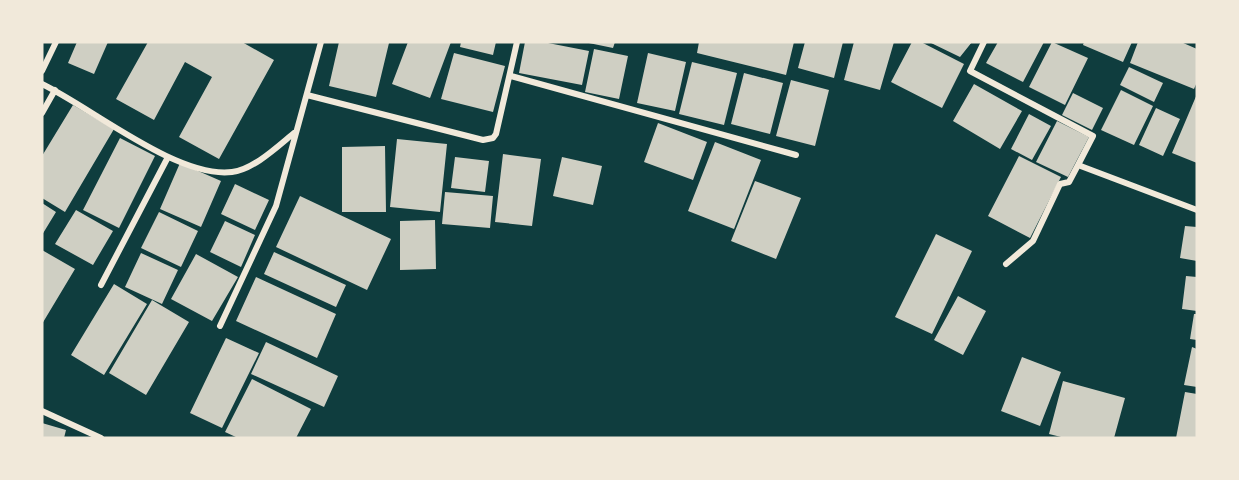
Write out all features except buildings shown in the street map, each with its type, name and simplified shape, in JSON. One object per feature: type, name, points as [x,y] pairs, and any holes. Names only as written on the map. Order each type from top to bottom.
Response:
[{"type":"street","points":[[42,71],[56,42]]},
{"type":"street","points":[[220,326],[276,206],[321,42]]},
{"type":"street","points":[[307,95],[483,140],[489,139],[496,134],[517,42]]},
{"type":"street","points":[[984,42],[970,71],[1093,136],[1069,182],[1060,184],[1033,241],[1006,264]]},
{"type":"street","points":[[511,76],[796,155]]},
{"type":"street","points":[[42,84],[168,157],[194,168],[234,172],[257,161],[295,133]]},
{"type":"street","points":[[42,113],[55,90]]},
{"type":"street","points":[[101,285],[168,157]]},
{"type":"street","points":[[1078,165],[1197,210]]},
{"type":"street","points":[[42,411],[101,438]]}]
